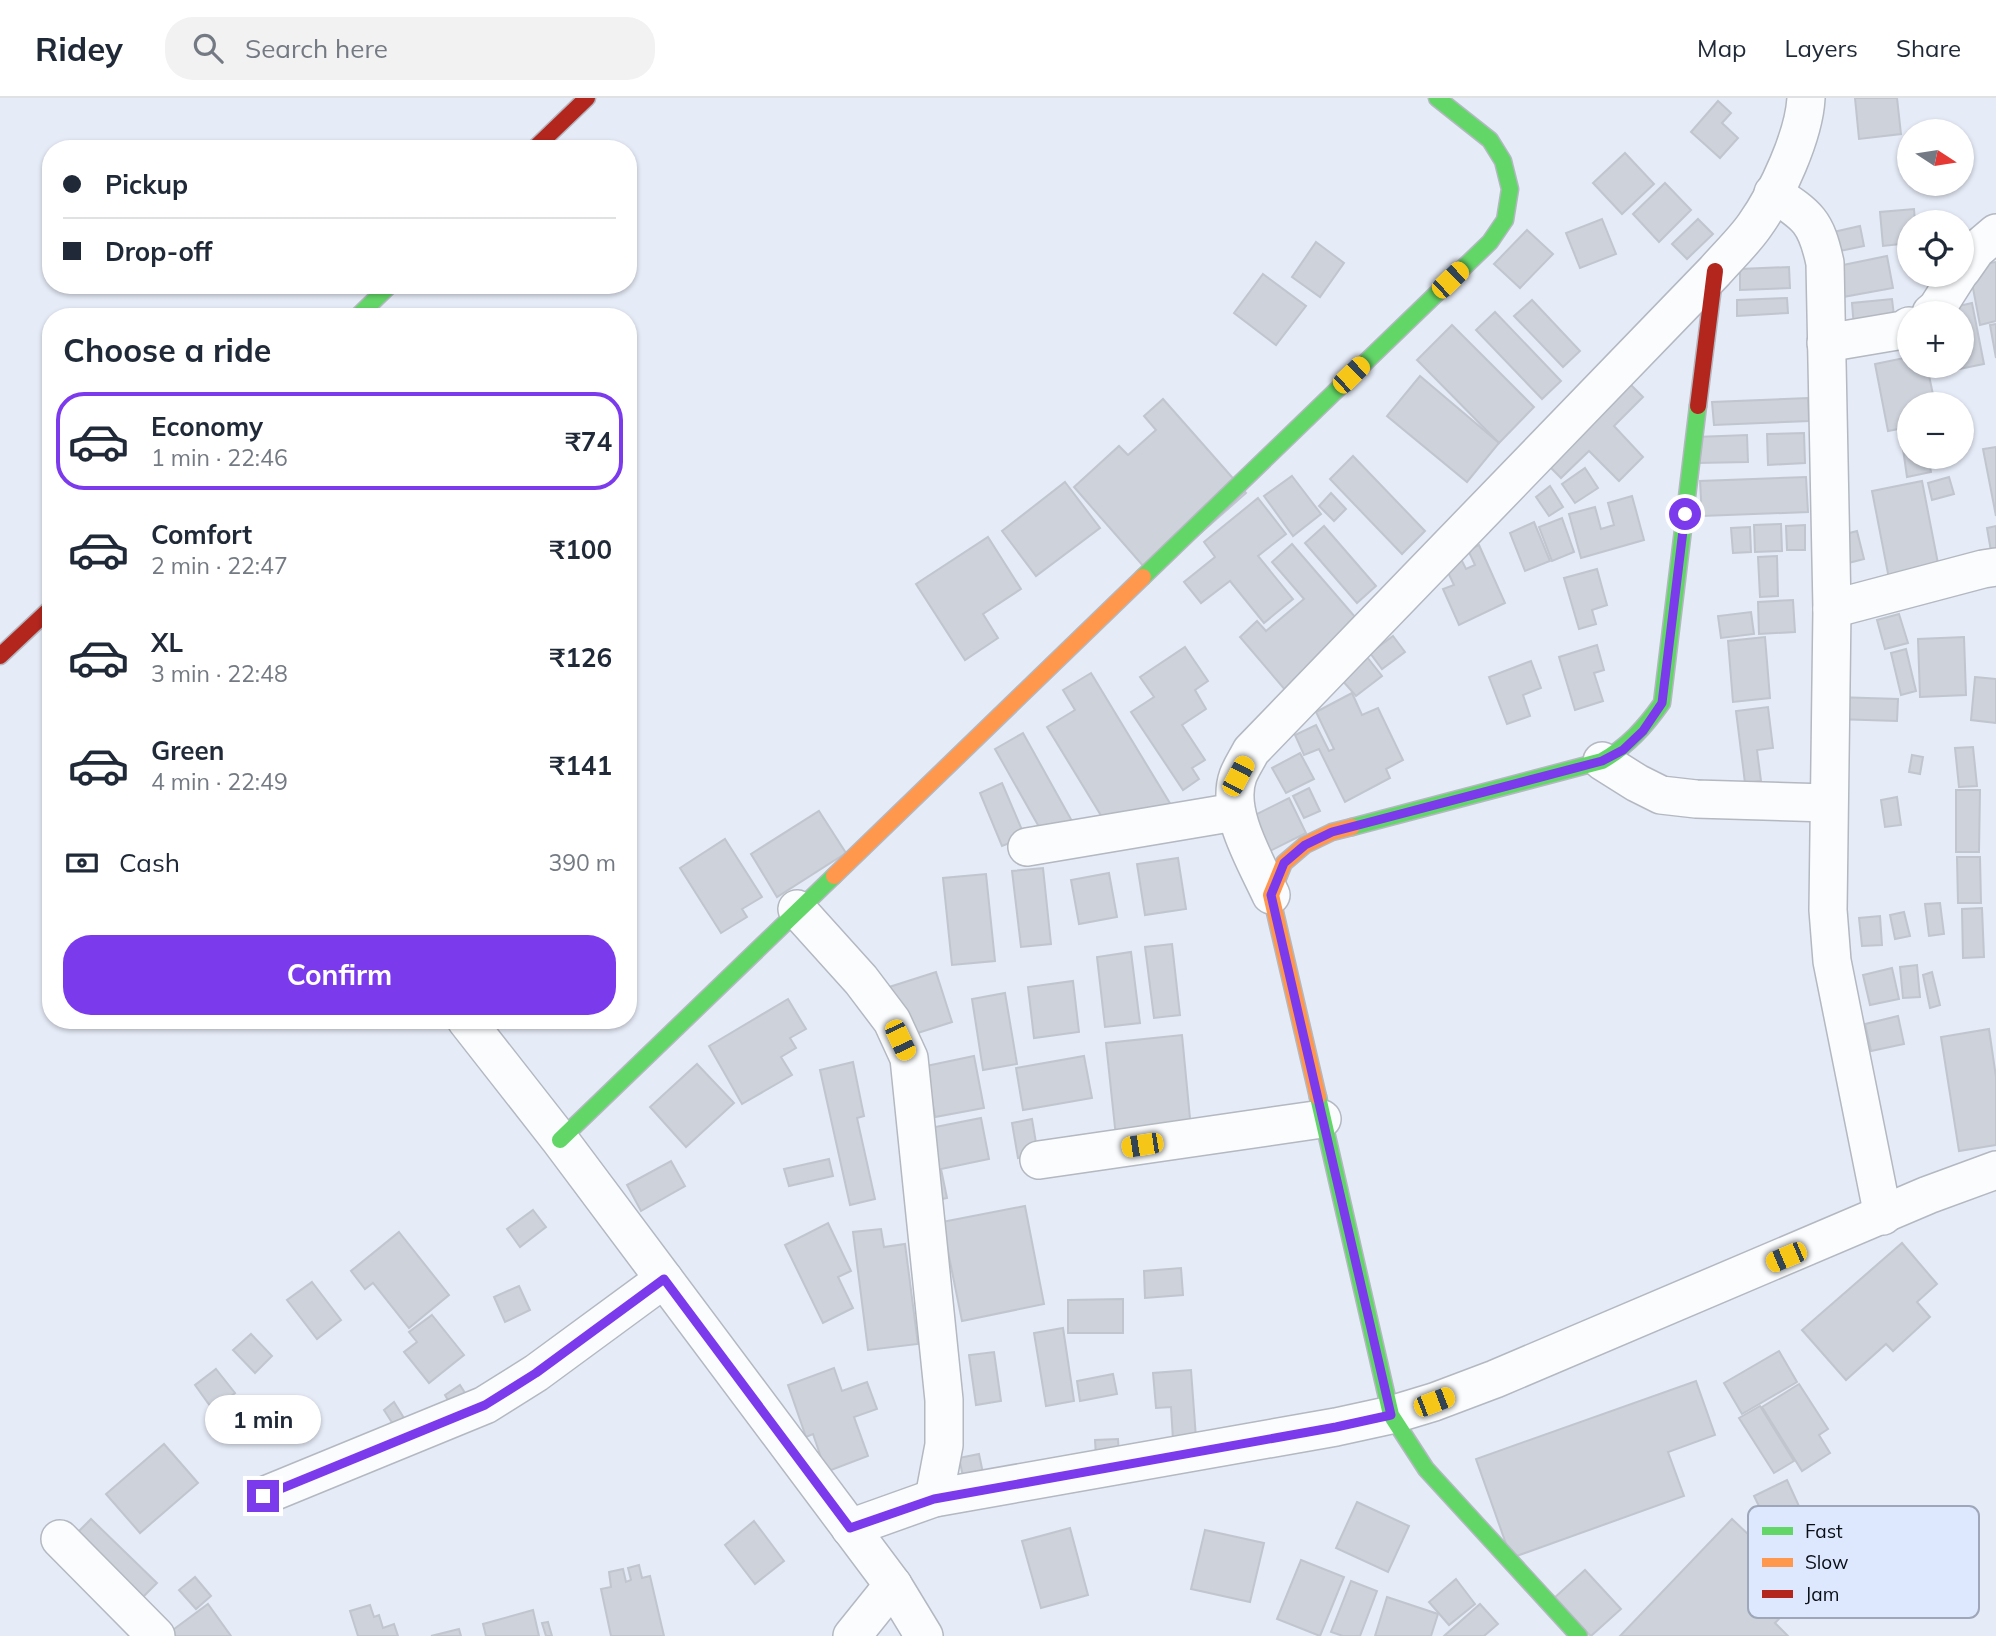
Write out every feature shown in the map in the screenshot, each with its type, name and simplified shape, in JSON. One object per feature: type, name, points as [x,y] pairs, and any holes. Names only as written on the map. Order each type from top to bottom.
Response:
[{"type":"street","points":[[543,140],[587,98]]},
{"type":"street","points":[[560,1140],[1490,242],[1505,220],[1510,189],[1503,161],[1490,140],[1437,98]]},
{"type":"street","points":[[1579,1636],[1426,1469],[1391,1415],[1271,895],[1235,812],[1234,797],[1238,776],[1251,751],[1715,271],[1755,225],[1786,170],[1805,115],[1806,98]]},
{"type":"street","points":[[1773,193],[1805,214],[1819,236],[1825,263],[1832,609],[1828,910],[1832,961],[1883,1216]]},
{"type":"street","points":[[1974,253],[1996,233]]},
{"type":"street","points":[[1271,895],[1284,863],[1305,845],[1332,832],[1602,761],[1623,750],[1643,731],[1662,703],[1715,271]]},
{"type":"street","points":[[366,308],[381,294]]},
{"type":"street","points":[[1826,343],[1897,331]]},
{"type":"street","points":[[1832,609],[1996,567]]},
{"type":"street","points":[[0,656],[42,616]]},
{"type":"street","points":[[1602,761],[1637,783],[1661,794],[1696,799],[1828,803]]},
{"type":"street","points":[[1027,847],[1235,812]]},
{"type":"street","points":[[797,909],[862,980],[892,1021],[909,1058],[944,1400],[944,1445],[934,1499]]},
{"type":"street","points":[[473,1029],[560,1140],[893,1585],[924,1636]]},
{"type":"street","points":[[1039,1160],[1322,1119]]},
{"type":"street","points":[[850,1528],[934,1499],[1323,1429],[1391,1415],[1434,1402],[1495,1379],[1928,1195],[1996,1170]]},
{"type":"street","points":[[263,1496],[485,1405],[536,1373],[664,1279]]},
{"type":"street","points":[[60,1538],[156,1636]]},
{"type":"street","points":[[852,1636],[893,1585]]},
{"type":"building","points":[[1855,98],[1897,98],[1899,119],[1897,119],[1897,134],[1859,139]]},
{"type":"building","points":[[1718,101],[1731,113],[1722,123],[1738,138],[1720,158],[1691,132]]},
{"type":"building","points":[[1625,153],[1654,184],[1622,214],[1593,183]]},
{"type":"building","points":[[1665,183],[1691,210],[1659,242],[1633,214]]},
{"type":"building","points":[[1897,210],[1897,244],[1883,246],[1880,212]]},
{"type":"building","points":[[1602,219],[1616,254],[1580,268],[1566,233]]},
{"type":"building","points":[[1698,219],[1713,234],[1687,259],[1672,244]]},
{"type":"building","points":[[1860,226],[1864,246],[1816,256],[1811,237]]},
{"type":"building","points":[[1527,230],[1553,254],[1520,288],[1494,264]]},
{"type":"building","points":[[1316,242],[1344,263],[1320,297],[1292,277]]},
{"type":"building","points":[[1887,256],[1893,288],[1843,297],[1838,266]]},
{"type":"building","points":[[1996,262],[1996,321],[1980,325],[1973,287],[1974,266]]},
{"type":"building","points":[[1789,267],[1790,288],[1740,290],[1740,269]]},
{"type":"building","points":[[1263,274],[1306,306],[1276,345],[1234,313]]},
{"type":"building","points":[[1787,298],[1788,313],[1737,316],[1737,300]]},
{"type":"building","points":[[1892,299],[1895,324],[1854,328],[1852,303]]},
{"type":"building","points":[[1532,300],[1580,351],[1563,367],[1514,316]]},
{"type":"building","points":[[1495,312],[1561,381],[1542,399],[1476,330]]},
{"type":"building","points":[[1974,313],[1984,364],[1974,366]]},
{"type":"building","points":[[1996,324],[1996,358],[1990,325]]},
{"type":"building","points":[[1452,325],[1534,407],[1499,443],[1417,360]]},
{"type":"building","points":[[1897,359],[1897,378],[1930,378],[1932,392],[1897,392],[1897,429],[1888,431],[1875,364]]},
{"type":"building","points":[[1420,376],[1499,443],[1467,482],[1387,416]]},
{"type":"building","points":[[1627,381],[1643,397],[1614,426],[1643,457],[1619,481],[1589,451],[1561,478],[1544,461]]},
{"type":"building","points":[[1808,398],[1809,421],[1714,425],[1712,402]]},
{"type":"building","points":[[1163,399],[1246,493],[1152,576],[1074,487],[1119,446],[1128,455],[1156,430],[1144,416]]},
{"type":"building","points":[[1804,433],[1805,463],[1768,465],[1767,434]]},
{"type":"building","points":[[1747,435],[1748,462],[1697,463],[1696,437]]},
{"type":"building","points":[[1996,447],[1996,516],[1983,449]]},
{"type":"building","points":[[1353,456],[1425,531],[1402,554],[1330,479]]},
{"type":"building","points":[[1585,468],[1598,488],[1575,503],[1562,484]]},
{"type":"building","points":[[1906,469],[1930,469],[1931,472],[1907,477]]},
{"type":"building","points":[[1292,476],[1321,514],[1293,536],[1264,496]]},
{"type":"building","points":[[1806,477],[1808,512],[1702,516],[1700,481]]},
{"type":"building","points":[[1949,477],[1954,494],[1932,500],[1928,483]]},
{"type":"building","points":[[1922,481],[1942,584],[1892,594],[1872,491]]},
{"type":"building","points":[[1065,482],[1100,528],[1036,576],[1002,531]]},
{"type":"building","points":[[1550,486],[1563,507],[1549,516],[1536,497]]},
{"type":"building","points":[[1331,493],[1346,509],[1334,521],[1319,506]]},
{"type":"building","points":[[1632,496],[1644,540],[1581,558],[1569,514],[1595,507],[1601,529],[1614,525],[1608,503]]},
{"type":"building","points":[[1258,498],[1286,534],[1258,556],[1293,599],[1264,623],[1230,581],[1201,603],[1184,582],[1215,557],[1204,542]]},
{"type":"building","points":[[1562,518],[1574,552],[1552,561],[1539,527]]},
{"type":"building","points":[[1534,522],[1550,561],[1525,571],[1510,533]]},
{"type":"building","points":[[1781,524],[1782,551],[1755,552],[1754,525]]},
{"type":"building","points":[[1805,525],[1805,550],[1787,550],[1786,526]]},
{"type":"building","points":[[1324,526],[1376,586],[1357,603],[1305,543]]},
{"type":"building","points":[[1996,526],[1996,556],[1992,557],[1987,528]]},
{"type":"building","points":[[1750,527],[1751,552],[1733,553],[1731,528]]},
{"type":"building","points":[[1857,531],[1864,559],[1837,566],[1830,538]]},
{"type":"building","points":[[988,537],[1021,589],[983,614],[998,638],[965,660],[916,584]]},
{"type":"building","points":[[1292,544],[1356,618],[1292,698],[1240,637],[1257,621],[1266,631],[1304,599],[1272,562]]},
{"type":"building","points":[[1479,545],[1505,603],[1459,625],[1443,589],[1454,585],[1444,564],[1460,557],[1466,569],[1475,565],[1468,550]]},
{"type":"building","points":[[1777,556],[1778,596],[1760,597],[1758,557]]},
{"type":"building","points":[[1597,569],[1607,605],[1592,610],[1596,624],[1579,629],[1564,578]]},
{"type":"building","points":[[1793,600],[1795,632],[1759,634],[1758,602]]},
{"type":"building","points":[[1751,612],[1754,634],[1721,638],[1718,616]]},
{"type":"building","points":[[1899,614],[1908,643],[1885,649],[1877,620]]},
{"type":"building","points":[[1393,636],[1405,652],[1382,669],[1370,653]]},
{"type":"building","points":[[1765,637],[1770,698],[1733,702],[1728,641]]},
{"type":"building","points":[[1964,637],[1966,695],[1920,697],[1918,639]]},
{"type":"building","points":[[1597,645],[1604,670],[1594,673],[1603,701],[1575,710],[1559,657]]},
{"type":"building","points":[[1185,647],[1208,681],[1195,690],[1206,709],[1182,725],[1205,760],[1192,768],[1199,779],[1183,790],[1131,712],[1154,697],[1140,677]]},
{"type":"building","points":[[1906,649],[1916,691],[1901,695],[1891,653]]},
{"type":"building","points":[[1367,657],[1382,676],[1356,696],[1341,679]]},
{"type":"building","points":[[1531,661],[1541,688],[1523,695],[1530,716],[1507,724],[1489,677]]},
{"type":"building","points":[[1091,673],[1171,805],[1116,840],[1047,727],[1075,710],[1063,690]]},
{"type":"building","points":[[1975,677],[1996,679],[1996,723],[1971,720]]},
{"type":"building","points":[[1352,693],[1362,715],[1378,708],[1403,760],[1386,769],[1390,778],[1345,802],[1319,749],[1304,755],[1295,735],[1316,725],[1329,751],[1334,749],[1316,712]]},
{"type":"building","points":[[1835,697],[1898,699],[1897,721],[1835,719]]},
{"type":"building","points":[[1768,707],[1773,748],[1757,750],[1761,781],[1745,783],[1736,711]]},
{"type":"building","points":[[1023,733],[1078,832],[1051,848],[995,749]]},
{"type":"building","points":[[1973,747],[1977,786],[1959,787],[1955,748]]},
{"type":"building","points":[[1300,753],[1314,779],[1286,793],[1272,768]]},
{"type":"building","points":[[1912,755],[1923,757],[1920,774],[1909,772]]},
{"type":"building","points":[[1002,783],[1025,837],[1002,846],[980,793]]},
{"type":"building","points":[[1309,788],[1320,811],[1304,818],[1293,796]]},
{"type":"building","points":[[1956,790],[1980,790],[1979,852],[1956,852]]},
{"type":"building","points":[[1897,797],[1901,825],[1885,827],[1881,800]]},
{"type":"building","points":[[1289,798],[1306,833],[1260,856],[1243,821]]},
{"type":"building","points":[[819,811],[846,853],[777,897],[751,854]]},
{"type":"building","points":[[725,839],[762,897],[742,909],[747,917],[721,933],[680,868]]},
{"type":"building","points":[[1957,857],[1980,857],[1981,903],[1958,903]]},
{"type":"building","points":[[1178,858],[1186,909],[1145,915],[1137,864]]},
{"type":"building","points":[[1043,868],[1051,944],[1021,947],[1012,871]]},
{"type":"building","points":[[1109,873],[1117,917],[1079,924],[1071,880]]},
{"type":"building","points":[[986,874],[995,961],[952,965],[943,878]]},
{"type":"building","points":[[1940,903],[1944,934],[1929,936],[1925,904]]},
{"type":"building","points":[[1982,908],[1984,957],[1963,958],[1962,909]]},
{"type":"building","points":[[1904,912],[1910,936],[1895,939],[1890,915]]},
{"type":"building","points":[[1880,916],[1882,945],[1862,946],[1859,918]]},
{"type":"building","points":[[1172,944],[1180,1015],[1154,1018],[1145,947]]},
{"type":"building","points":[[1131,952],[1140,1023],[1105,1027],[1097,957]]},
{"type":"building","points":[[1917,965],[1920,997],[1903,998],[1900,967]]},
{"type":"building","points":[[1892,968],[1899,999],[1870,1005],[1863,975]]},
{"type":"building","points":[[936,972],[952,1022],[899,1039],[883,989]]},
{"type":"building","points":[[1932,972],[1940,1005],[1930,1008],[1923,975]]},
{"type":"building","points":[[1073,981],[1079,1032],[1034,1038],[1028,987]]},
{"type":"building","points":[[1005,993],[1017,1064],[983,1070],[972,999]]},
{"type":"building","points":[[788,999],[806,1029],[790,1038],[796,1048],[781,1057],[792,1075],[742,1104],[709,1046]]},
{"type":"building","points":[[1898,1016],[1904,1044],[1871,1051],[1865,1024]]},
{"type":"building","points":[[1989,1029],[1996,1077],[1996,1145],[1959,1151],[1941,1037]]},
{"type":"building","points":[[1182,1035],[1191,1129],[1116,1137],[1106,1043]]},
{"type":"building","points":[[974,1056],[984,1108],[935,1117],[926,1066]]},
{"type":"building","points":[[1084,1056],[1092,1098],[1023,1110],[1016,1068]]},
{"type":"building","points":[[853,1062],[864,1116],[857,1118],[875,1199],[850,1205],[820,1070]]},
{"type":"building","points":[[697,1064],[734,1103],[686,1147],[650,1107]]},
{"type":"building","points":[[981,1118],[989,1159],[941,1169],[947,1198],[928,1202],[915,1131]]},
{"type":"building","points":[[1032,1119],[1038,1155],[1018,1158],[1012,1123]]},
{"type":"building","points":[[829,1159],[833,1176],[789,1186],[784,1169]]},
{"type":"building","points":[[671,1161],[685,1186],[641,1211],[627,1185]]},
{"type":"building","points":[[1025,1206],[1044,1304],[962,1321],[942,1222]]},
{"type":"building","points":[[533,1210],[546,1227],[520,1247],[507,1229]]},
{"type":"building","points":[[828,1223],[851,1271],[838,1277],[853,1308],[823,1323],[785,1245]]},
{"type":"building","points":[[881,1229],[884,1247],[905,1244],[918,1344],[868,1350],[853,1232]]},
{"type":"building","points":[[399,1232],[449,1295],[409,1328],[373,1283],[365,1289],[351,1271]]},
{"type":"building","points":[[1902,1243],[1937,1284],[1917,1302],[1930,1317],[1893,1351],[1886,1344],[1846,1380],[1802,1330]]},
{"type":"building","points":[[1181,1268],[1183,1295],[1145,1298],[1144,1271]]},
{"type":"building","points":[[312,1282],[341,1320],[317,1339],[287,1300]]},
{"type":"building","points":[[519,1286],[530,1310],[505,1322],[494,1297]]},
{"type":"building","points":[[1123,1299],[1123,1333],[1068,1333],[1068,1300]]},
{"type":"building","points":[[432,1315],[464,1355],[429,1383],[404,1352],[417,1342],[409,1332]]},
{"type":"building","points":[[1063,1328],[1074,1401],[1046,1406],[1034,1333]]},
{"type":"building","points":[[251,1334],[272,1356],[255,1373],[233,1350]]},
{"type":"building","points":[[1779,1351],[1797,1382],[1742,1414],[1724,1383]]},
{"type":"building","points":[[994,1352],[1001,1401],[976,1405],[969,1355]]},
{"type":"building","points":[[834,1368],[842,1391],[867,1382],[877,1409],[854,1417],[868,1456],[826,1472],[813,1434],[806,1437],[788,1385]]},
{"type":"building","points":[[216,1369],[235,1393],[213,1410],[195,1385]]},
{"type":"building","points":[[1191,1370],[1196,1438],[1173,1440],[1171,1407],[1156,1408],[1153,1373]]},
{"type":"building","points":[[1113,1374],[1117,1394],[1080,1401],[1077,1381]]},
{"type":"building","points":[[1696,1381],[1715,1435],[1668,1452],[1684,1496],[1511,1558],[1476,1459]]},
{"type":"building","points":[[1799,1384],[1828,1429],[1819,1435],[1830,1453],[1802,1471],[1762,1407]]},
{"type":"building","points":[[460,1385],[472,1404],[456,1414],[445,1395]]},
{"type":"building","points":[[280,1396],[286,1398],[286,1410],[280,1412],[274,1410],[272,1404],[274,1398]]},
{"type":"building","points":[[394,1402],[407,1423],[396,1429],[384,1410]]},
{"type":"building","points":[[1760,1406],[1794,1461],[1774,1473],[1739,1418]]},
{"type":"building","points":[[1118,1439],[1119,1455],[1096,1457],[1095,1440]]},
{"type":"building","points":[[164,1444],[198,1483],[140,1533],[106,1494]]},
{"type":"building","points":[[979,1454],[984,1478],[964,1481],[959,1458]]},
{"type":"building","points":[[1787,1480],[1799,1506],[1759,1506],[1754,1496]]},
{"type":"building","points":[[1357,1502],[1409,1526],[1388,1572],[1336,1548]]},
{"type":"building","points":[[91,1519],[157,1583],[126,1614],[60,1550]]},
{"type":"building","points":[[1732,1519],[1748,1534],[1748,1618],[1780,1618],[1775,1623],[1788,1636],[1620,1636]]},
{"type":"building","points":[[754,1521],[784,1561],[755,1584],[725,1545]]},
{"type":"building","points":[[1070,1528],[1088,1595],[1041,1608],[1022,1541]]},
{"type":"building","points":[[1205,1530],[1264,1543],[1250,1602],[1191,1589]]},
{"type":"building","points":[[1301,1560],[1344,1577],[1320,1636],[1277,1619]]},
{"type":"building","points":[[639,1565],[642,1578],[650,1576],[664,1636],[611,1636],[601,1589],[611,1587],[609,1572],[623,1569],[626,1582],[631,1580],[628,1568]]},
{"type":"building","points":[[1585,1570],[1621,1609],[1591,1636],[1552,1600]]},
{"type":"building","points":[[195,1577],[211,1596],[196,1609],[179,1590]]},
{"type":"building","points":[[1456,1579],[1475,1604],[1449,1625],[1429,1602]]},
{"type":"building","points":[[1351,1581],[1377,1591],[1360,1636],[1343,1636],[1331,1632]]},
{"type":"building","points":[[1387,1597],[1438,1614],[1431,1636],[1375,1636]]},
{"type":"building","points":[[208,1604],[231,1636],[166,1635]]},
{"type":"building","points":[[1480,1604],[1498,1624],[1484,1636],[1444,1636]]},
{"type":"building","points":[[370,1605],[374,1617],[379,1615],[383,1628],[394,1624],[398,1636],[358,1636],[350,1611]]},
{"type":"building","points":[[533,1610],[539,1636],[486,1636],[483,1624]]},
{"type":"building","points":[[548,1622],[552,1636],[546,1636],[542,1623]]},
{"type":"building","points":[[459,1629],[461,1636],[431,1636]]},
{"type":"traffic: fast","points":[[1143,577],[1490,242],[1505,220],[1510,189],[1503,161],[1490,140],[1437,98]]},
{"type":"traffic: fast","points":[[366,308],[381,294]]},
{"type":"traffic: fast","points":[[1352,827],[1602,761],[1628,742],[1649,720],[1662,703],[1698,406]]},
{"type":"traffic: fast","points":[[560,1140],[834,876]]},
{"type":"traffic: fast","points":[[1318,1097],[1391,1415],[1426,1469],[1579,1636]]},
{"type":"traffic: slow","points":[[834,876],[1143,577]]},
{"type":"traffic: slow","points":[[1318,1097],[1271,895],[1284,863],[1305,845],[1332,832],[1352,827]]},
{"type":"traffic: jam","points":[[543,140],[587,98]]},
{"type":"traffic: jam","points":[[1698,406],[1715,271]]},
{"type":"traffic: jam","points":[[0,656],[42,616]]},
{"type":"route","points":[[263,1496],[485,1405],[536,1373],[664,1279],[850,1528],[934,1499],[1391,1415],[1271,895],[1284,863],[1305,845],[1332,832],[1602,761],[1623,750],[1643,731],[1662,703],[1685,514]]}]
